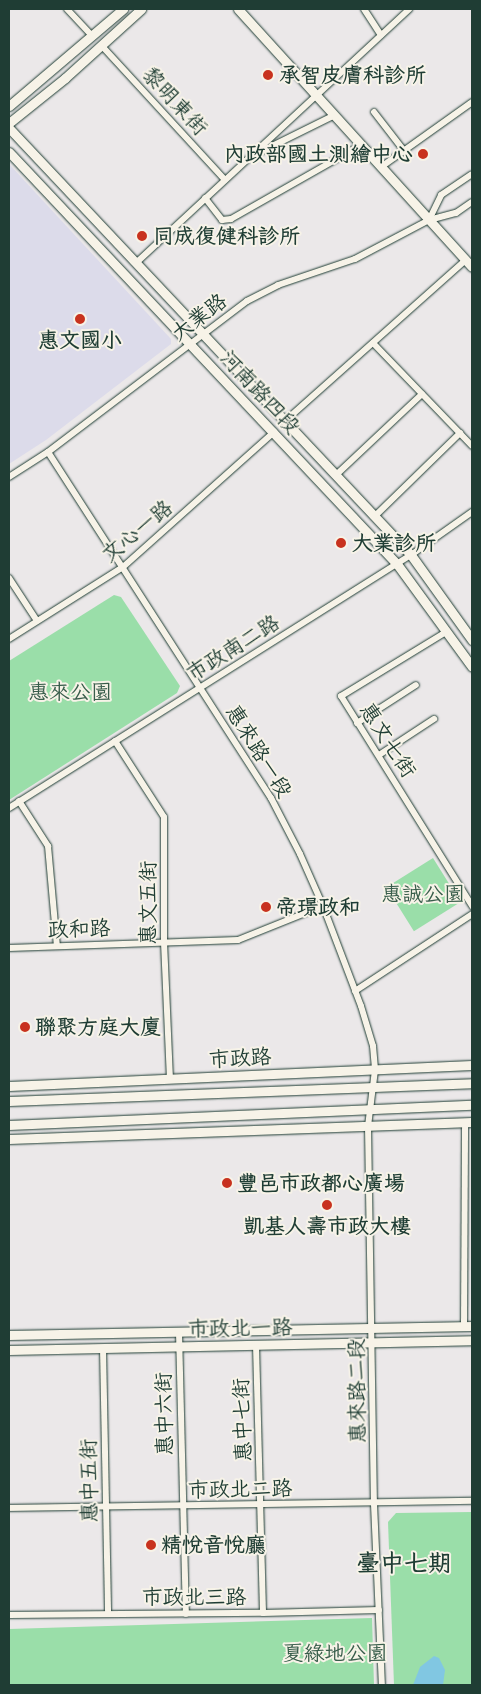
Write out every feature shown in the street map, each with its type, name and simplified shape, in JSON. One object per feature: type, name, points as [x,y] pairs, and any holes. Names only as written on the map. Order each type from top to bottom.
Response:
[{"type":"street","points":[[67,9],[92,36]]},
{"type":"street","points":[[9,106],[123,9]]},
{"type":"street","points":[[9,123],[65,78],[141,9]]},
{"type":"street","points":[[238,9],[469,263],[373,343],[285,421]]},
{"type":"street","points":[[364,9],[381,35]]},
{"type":"street","points":[[136,263],[409,9]]},
{"type":"street","name":"黎明東街","points":[[101,45],[225,180]]},
{"type":"street","points":[[381,167],[405,152],[472,102]]},
{"type":"street","points":[[374,112],[405,152]]},
{"type":"street","points":[[248,158],[335,115]]},
{"type":"street","name":"河南路四段","points":[[9,128],[411,555],[472,640]]},
{"type":"street","points":[[205,198],[222,220],[231,219],[361,145]]},
{"type":"street","name":"河南路四段","points":[[9,152],[397,564],[472,667]]},
{"type":"street","points":[[429,220],[441,195],[472,174]]},
{"type":"street","name":"大業路","points":[[9,477],[48,452],[247,301],[270,289],[355,260],[429,220],[456,213],[472,202]]},
{"type":"street","points":[[373,343],[472,446]]},
{"type":"street","points":[[336,475],[422,394]]},
{"type":"street","name":"文心一路","points":[[9,639],[123,567],[274,432]]},
{"type":"street","points":[[375,516],[460,433]]},
{"type":"street","name":"惠來路一段","points":[[48,452],[272,798],[323,906],[355,991],[373,1046],[375,1070],[372,1096]]},
{"type":"street","name":"市政南二路","points":[[9,808],[397,564],[472,512]]},
{"type":"street","points":[[9,578],[37,621]]},
{"type":"street","name":"惠文七街","points":[[446,632],[341,696],[357,723],[380,755],[472,906]]},
{"type":"street","points":[[357,723],[416,685]]},
{"type":"street","points":[[380,755],[434,719]]},
{"type":"street","name":"惠文五街","points":[[115,741],[164,817],[164,942],[170,1079]]},
{"type":"street","points":[[19,802],[48,846],[57,946]]},
{"type":"street","name":"政和路","points":[[9,948],[238,940],[323,906]]},
{"type":"street","points":[[355,991],[472,914]]},
{"type":"street","name":"市政路","points":[[9,1086],[472,1065]]},
{"type":"street","name":"市政路","points":[[9,1101],[472,1083]]},
{"type":"street","name":"惠來路二段","points":[[372,1096],[368,1126],[373,1342],[374,1504],[382,1685]]},
{"type":"street","points":[[9,1125],[472,1105]]},
{"type":"street","points":[[9,1139],[469,1122],[468,1326]]},
{"type":"street","name":"市政北一路","points":[[9,1335],[468,1326]]},
{"type":"street","name":"惠中六街","points":[[179,1332],[186,1614]]},
{"type":"street","name":"市政北一路","points":[[9,1350],[472,1340]]},
{"type":"street","name":"惠中七街","points":[[256,1345],[263,1613]]},
{"type":"street","name":"惠中五街","points":[[103,1348],[108,1613]]},
{"type":"street","name":"市政北二路","points":[[9,1508],[374,1504],[472,1501]]},
{"type":"street","name":"市政北三路","points":[[9,1615],[379,1610]]},
{"type":"shaded area","name":"惠文國小","points":[[9,164],[171,339],[171,344],[46,440],[9,464]]},
{"type":"green space","name":"惠來公園","points":[[114,595],[121,597],[180,686],[177,693],[9,800],[9,661]]},
{"type":"green space","name":"惠誠公園","points":[[433,858],[461,902],[414,931],[386,887]]},
{"type":"green space","points":[[472,1512],[472,1685],[394,1685],[388,1522],[396,1513]]},
{"type":"green space","name":"夏綠地公園","points":[[372,1618],[374,1685],[9,1685],[9,1629]]},
{"type":"water","points":[[434,1656],[439,1658],[445,1670],[443,1685],[413,1685],[420,1667]]},
{"type":"place","name":"承智皮膚科診所","points":[[268,75]]},
{"type":"place","name":"內政部國土測繪中心","points":[[423,154]]},
{"type":"place","name":"同成復健科診所","points":[[142,236]]},
{"type":"place","name":"惠文國小","points":[[80,319]]},
{"type":"place","name":"大業診所","points":[[341,543]]},
{"type":"place","name":"帝璟政和","points":[[266,907]]},
{"type":"place","name":"聯聚方庭大廈","points":[[25,1027]]},
{"type":"place","name":"豐邑市政都心廣場","points":[[227,1183]]},
{"type":"place","name":"凱基人壽市政大樓","points":[[327,1205]]},
{"type":"place","name":"精悅音悅廳","points":[[151,1545]]},
{"type":"district","name":"臺中七期","points":[[404,1564]]}]
